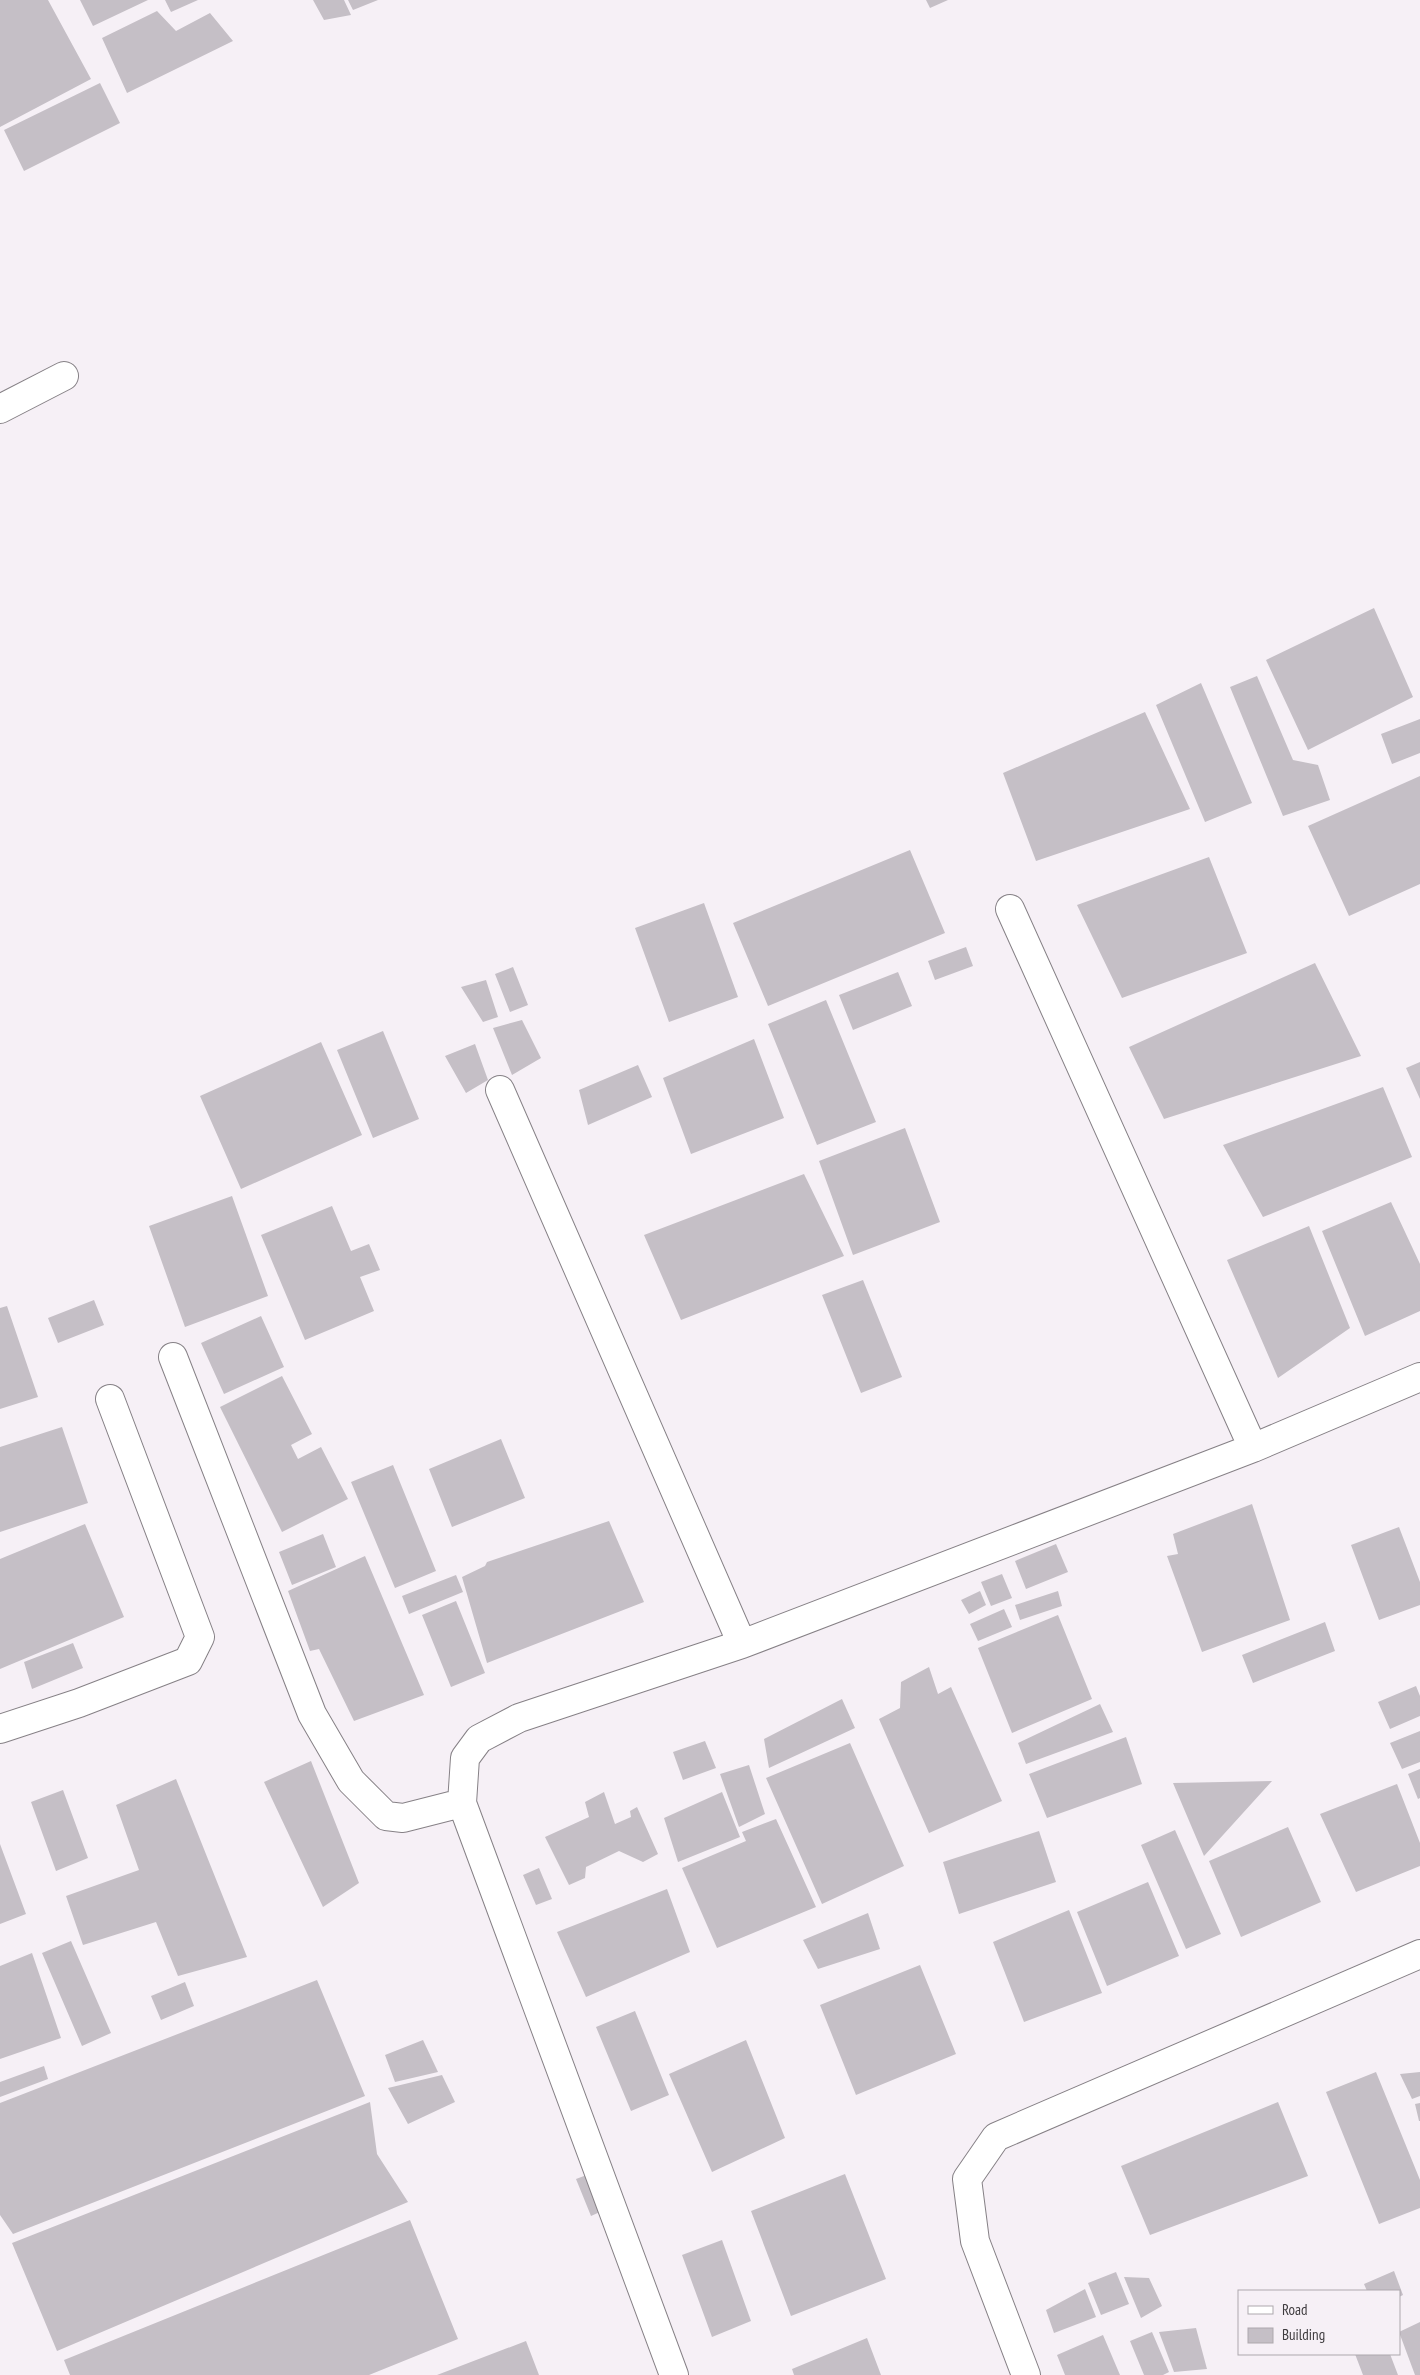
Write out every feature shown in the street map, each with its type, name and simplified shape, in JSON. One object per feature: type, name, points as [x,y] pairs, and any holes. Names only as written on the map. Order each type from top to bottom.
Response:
[{"type":"street","points":[[0,409],[64,376]]},
{"type":"street","points":[[1010,909],[1253,1448]]},
{"type":"street","points":[[500,1090],[742,1644]]},
{"type":"street","points":[[173,1357],[312,1714],[351,1781],[386,1816],[403,1818],[462,1803]]},
{"type":"street","points":[[674,2375],[462,1803],[465,1758],[479,1739],[519,1718],[742,1644],[1253,1448],[1420,1377]]},
{"type":"street","points":[[0,1729],[79,1703],[188,1661],[200,1638],[110,1398]]},
{"type":"street","points":[[1026,2375],[975,2241],[967,2179],[996,2137],[1420,1954]]},
{"type":"building","points":[[0,0],[48,0],[91,79],[0,127]]},
{"type":"building","points":[[80,0],[148,0],[93,26]]},
{"type":"building","points":[[165,0],[198,0],[171,12]]},
{"type":"building","points":[[313,0],[344,0],[351,15],[324,20]]},
{"type":"building","points":[[348,0],[378,0],[353,10]]},
{"type":"building","points":[[926,0],[948,0],[930,8]]},
{"type":"building","points":[[157,11],[176,31],[210,13],[233,41],[127,93],[102,38]]},
{"type":"building","points":[[100,83],[120,123],[24,171],[4,130]]},
{"type":"building","points":[[1374,608],[1413,697],[1308,750],[1266,660]]},
{"type":"building","points":[[1257,676],[1293,760],[1318,765],[1330,800],[1283,816],[1230,687]]},
{"type":"building","points":[[1201,683],[1252,803],[1205,822],[1156,705]]},
{"type":"building","points":[[1145,712],[1190,809],[1036,861],[1003,773]]},
{"type":"building","points":[[1420,719],[1420,753],[1392,764],[1381,734]]},
{"type":"building","points":[[1420,776],[1420,884],[1349,916],[1308,826]]},
{"type":"building","points":[[910,850],[945,933],[768,1006],[733,923]]},
{"type":"building","points":[[1209,857],[1247,953],[1122,998],[1077,905]]},
{"type":"building","points":[[704,903],[738,997],[669,1022],[635,928]]},
{"type":"building","points":[[966,947],[973,966],[935,980],[928,961]]},
{"type":"building","points":[[1315,963],[1361,1056],[1164,1119],[1129,1047]]},
{"type":"building","points":[[513,967],[528,1005],[510,1012],[495,974]]},
{"type":"building","points":[[898,972],[912,1006],[853,1030],[839,995]]},
{"type":"building","points":[[486,980],[498,1017],[483,1022],[461,987]]},
{"type":"building","points":[[826,1000],[876,1122],[817,1145],[768,1024]]},
{"type":"building","points":[[522,1020],[541,1058],[512,1075],[493,1028]]},
{"type":"building","points":[[383,1031],[419,1119],[373,1138],[337,1050]]},
{"type":"building","points":[[754,1039],[784,1118],[691,1154],[663,1078]]},
{"type":"building","points":[[321,1042],[362,1135],[241,1189],[200,1096]]},
{"type":"building","points":[[475,1044],[488,1080],[466,1093],[445,1056]]},
{"type":"building","points":[[1420,1062],[1420,1099],[1406,1068]]},
{"type":"building","points":[[638,1065],[652,1097],[588,1125],[579,1090]]},
{"type":"building","points":[[1383,1087],[1412,1157],[1263,1217],[1223,1145]]},
{"type":"building","points":[[905,1128],[940,1222],[853,1255],[819,1161]]},
{"type":"building","points":[[804,1174],[844,1256],[681,1320],[644,1235]]},
{"type":"building","points":[[232,1196],[268,1296],[185,1327],[149,1226]]},
{"type":"building","points":[[1391,1202],[1420,1264],[1420,1311],[1365,1336],[1322,1231]]},
{"type":"building","points":[[332,1206],[351,1251],[369,1244],[380,1270],[360,1277],[374,1311],[305,1340],[261,1235]]},
{"type":"building","points":[[1309,1226],[1350,1328],[1278,1378],[1227,1260]]},
{"type":"building","points":[[863,1280],[902,1377],[861,1393],[822,1295]]},
{"type":"building","points":[[94,1300],[104,1325],[58,1343],[48,1318]]},
{"type":"building","points":[[7,1306],[38,1397],[0,1409],[0,1308]]},
{"type":"building","points":[[261,1316],[284,1367],[224,1394],[201,1343]]},
{"type":"building","points":[[282,1376],[312,1434],[291,1445],[298,1459],[321,1447],[348,1499],[282,1532],[220,1407]]},
{"type":"building","points":[[62,1427],[88,1503],[0,1532],[0,1447]]},
{"type":"building","points":[[501,1439],[525,1498],[452,1527],[429,1469]]},
{"type":"building","points":[[393,1465],[436,1571],[395,1588],[351,1482]]},
{"type":"building","points":[[1252,1504],[1290,1620],[1202,1652],[1167,1556],[1178,1554],[1173,1534]]},
{"type":"building","points":[[609,1521],[644,1602],[487,1663],[462,1577],[485,1566],[487,1562]]},
{"type":"building","points":[[85,1524],[124,1617],[0,1669],[0,1559]]},
{"type":"building","points":[[1399,1527],[1420,1582],[1420,1605],[1379,1620],[1351,1545]]},
{"type":"building","points":[[323,1534],[336,1567],[292,1585],[279,1552]]},
{"type":"building","points":[[1056,1544],[1068,1572],[1026,1589],[1015,1561]]},
{"type":"building","points":[[365,1556],[424,1695],[354,1721],[319,1649],[310,1651],[288,1591]]},
{"type":"building","points":[[1002,1574],[1012,1598],[991,1606],[981,1582]]},
{"type":"building","points":[[456,1575],[463,1592],[409,1614],[402,1596]]},
{"type":"building","points":[[980,1591],[986,1605],[969,1614],[961,1600]]},
{"type":"building","points":[[1058,1591],[1062,1606],[1020,1620],[1015,1605]]},
{"type":"building","points":[[456,1601],[485,1673],[451,1687],[422,1615]]},
{"type":"building","points":[[1004,1609],[1012,1627],[978,1641],[970,1624]]},
{"type":"building","points":[[1058,1615],[1092,1699],[1012,1733],[978,1648]]},
{"type":"building","points":[[1325,1622],[1335,1651],[1253,1683],[1242,1655]]},
{"type":"building","points":[[73,1643],[83,1668],[32,1689],[24,1662]]},
{"type":"building","points":[[929,1667],[938,1694],[951,1687],[1002,1801],[929,1833],[879,1719],[900,1708],[901,1682]]},
{"type":"building","points":[[1416,1686],[1420,1696],[1420,1716],[1390,1729],[1378,1702]]},
{"type":"building","points":[[842,1699],[855,1728],[769,1768],[764,1739]]},
{"type":"building","points":[[1100,1704],[1113,1732],[1026,1764],[1018,1743]]},
{"type":"building","points":[[1420,1731],[1420,1762],[1402,1769],[1390,1743]]},
{"type":"building","points":[[1126,1737],[1142,1784],[1047,1818],[1029,1774]]},
{"type":"building","points":[[705,1741],[716,1768],[683,1780],[673,1752]]},
{"type":"building","points":[[850,1743],[904,1866],[822,1904],[766,1778]]},
{"type":"building","points":[[311,1761],[359,1883],[323,1907],[264,1782]]},
{"type":"building","points":[[749,1765],[765,1814],[739,1827],[720,1774]]},
{"type":"building","points":[[1420,1769],[1420,1798],[1418,1799],[1408,1774]]},
{"type":"building","points":[[176,1779],[247,1957],[178,1976],[156,1922],[83,1945],[66,1896],[139,1870],[116,1805]]},
{"type":"building","points":[[1272,1781],[1204,1856],[1173,1783]]},
{"type":"building","points":[[1397,1784],[1420,1843],[1420,1866],[1356,1892],[1320,1814]]},
{"type":"building","points":[[63,1790],[88,1858],[56,1871],[31,1802]]},
{"type":"building","points":[[604,1792],[615,1824],[631,1817],[630,1811],[637,1807],[658,1854],[643,1862],[619,1851],[586,1867],[585,1878],[569,1885],[545,1837],[589,1817],[585,1802]]},
{"type":"building","points":[[722,1792],[740,1837],[678,1862],[664,1818]]},
{"type":"building","points":[[776,1819],[816,1907],[717,1948],[682,1868],[746,1841],[742,1832]]},
{"type":"building","points":[[1288,1827],[1321,1902],[1241,1937],[1209,1861]]},
{"type":"building","points":[[1175,1830],[1221,1934],[1186,1949],[1141,1845]]},
{"type":"building","points":[[1039,1831],[1056,1882],[959,1914],[943,1862]]},
{"type":"building","points":[[0,1844],[26,1914],[0,1924]]},
{"type":"building","points":[[539,1868],[552,1899],[536,1905],[523,1875]]},
{"type":"building","points":[[1148,1882],[1179,1956],[1107,1986],[1077,1912]]},
{"type":"building","points":[[667,1889],[690,1952],[586,1997],[557,1932]]},
{"type":"building","points":[[1069,1910],[1102,1993],[1024,2022],[993,1942]]},
{"type":"building","points":[[868,1913],[880,1949],[818,1969],[803,1940]]},
{"type":"building","points":[[71,1941],[111,2033],[82,2046],[42,1953]]},
{"type":"building","points":[[32,1953],[61,2038],[0,2059],[0,1966]]},
{"type":"building","points":[[920,1965],[956,2054],[856,2095],[820,2005]]},
{"type":"building","points":[[317,1980],[365,2096],[13,2234],[0,2215],[0,2103]]},
{"type":"building","points":[[185,1982],[194,2006],[161,2020],[151,1996]]},
{"type":"building","points":[[635,2011],[669,2095],[631,2111],[596,2027]]},
{"type":"building","points":[[423,2040],[438,2072],[395,2082],[385,2055]]},
{"type":"building","points":[[746,2040],[785,2138],[712,2172],[669,2074]]},
{"type":"building","points":[[44,2066],[48,2079],[0,2097],[0,2082]]},
{"type":"building","points":[[1376,2072],[1420,2180],[1420,2208],[1379,2224],[1326,2092]]},
{"type":"building","points":[[1420,2072],[1420,2096],[1412,2099],[1400,2074]]},
{"type":"building","points":[[442,2075],[455,2102],[408,2124],[388,2088]]},
{"type":"building","points":[[370,2102],[377,2154],[408,2202],[57,2351],[12,2243]]},
{"type":"building","points":[[1278,2102],[1308,2176],[1150,2235],[1121,2166]]},
{"type":"building","points":[[1420,2103],[1420,2121],[1419,2121],[1415,2104]]},
{"type":"building","points":[[600,2170],[609,2208],[591,2216],[576,2179]]},
{"type":"building","points":[[845,2174],[886,2279],[791,2316],[751,2211]]},
{"type":"building","points":[[410,2220],[458,2339],[369,2375],[70,2375],[64,2360]]},
{"type":"building","points":[[722,2240],[751,2321],[712,2337],[682,2255]]},
{"type":"building","points":[[1394,2271],[1403,2295],[1400,2296],[1400,2290],[1367,2290],[1364,2284]]},
{"type":"building","points":[[1116,2272],[1129,2304],[1101,2315],[1088,2283]]},
{"type":"building","points":[[1124,2277],[1149,2278],[1162,2306],[1141,2318]]},
{"type":"building","points":[[1085,2289],[1096,2317],[1054,2333],[1046,2310]]},
{"type":"building","points":[[1420,2322],[1420,2375],[1415,2375],[1400,2332]]},
{"type":"building","points":[[1196,2328],[1207,2369],[1174,2372],[1159,2332]]},
{"type":"building","points":[[1152,2332],[1169,2372],[1163,2375],[1144,2375],[1130,2341]]},
{"type":"building","points":[[1103,2335],[1120,2375],[1065,2375],[1057,2355]]},
{"type":"building","points":[[867,2338],[881,2375],[794,2375],[792,2369]]},
{"type":"building","points":[[526,2341],[539,2375],[437,2375]]},
{"type":"building","points":[[1355,2355],[1390,2355],[1398,2375],[1363,2375]]}]
